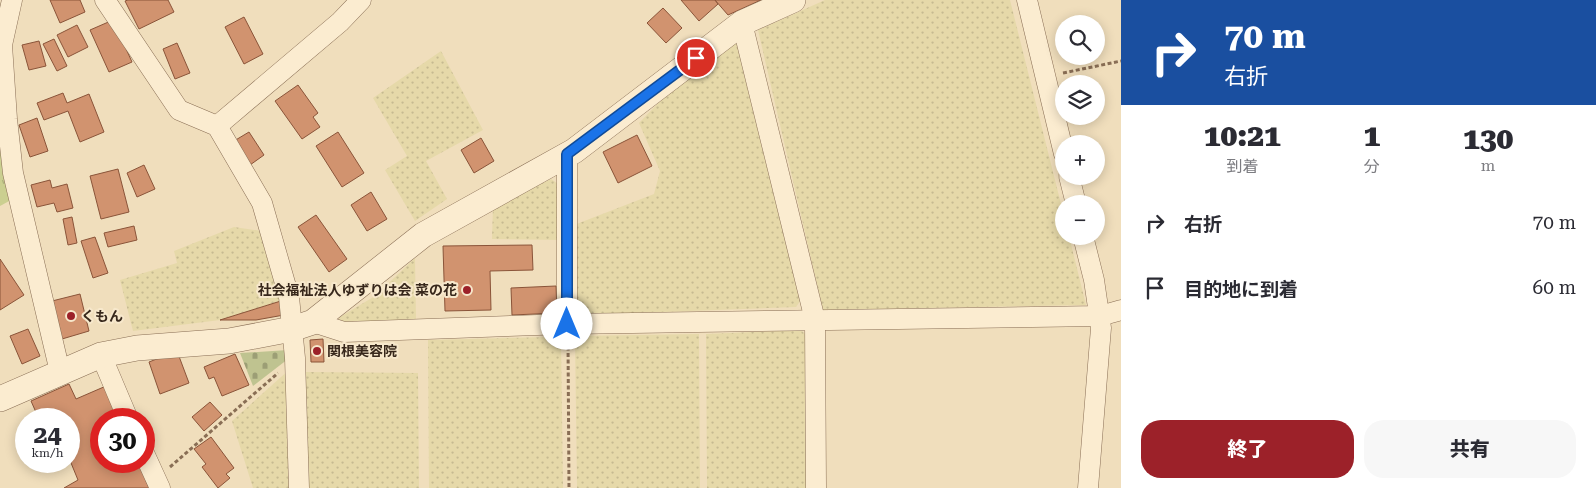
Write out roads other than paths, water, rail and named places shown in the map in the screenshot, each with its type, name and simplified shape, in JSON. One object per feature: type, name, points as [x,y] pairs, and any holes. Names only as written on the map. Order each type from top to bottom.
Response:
[{"type":"street","points":[[12,0],[2,45],[13,173],[60,372]]},
{"type":"street","points":[[104,0],[179,110],[217,126],[262,203],[289,296],[302,326],[295,358],[299,488]]},
{"type":"street","points":[[217,126],[340,22],[361,0]]},
{"type":"street","points":[[302,326],[423,234],[567,154],[742,23],[794,0]]},
{"type":"street","points":[[1027,0],[1059,135]]},
{"type":"street","points":[[742,23],[815,320],[816,488]]},
{"type":"street","points":[[567,154],[567,324]]},
{"type":"street","points":[[1086,245],[1100,316],[1088,488]]},
{"type":"street","points":[[0,399],[101,356],[136,348],[229,341],[302,326],[344,332],[567,324],[1100,316],[1121,310]]},
{"type":"street","points":[[101,356],[106,372],[123,408]]},
{"type":"place","name":"社会福祉法人ゆずりは会 菜の花","points":[[467,290]]},
{"type":"place","name":"くもん","points":[[71,316]]},
{"type":"place","name":"関根美容院","points":[[317,351]]}]
